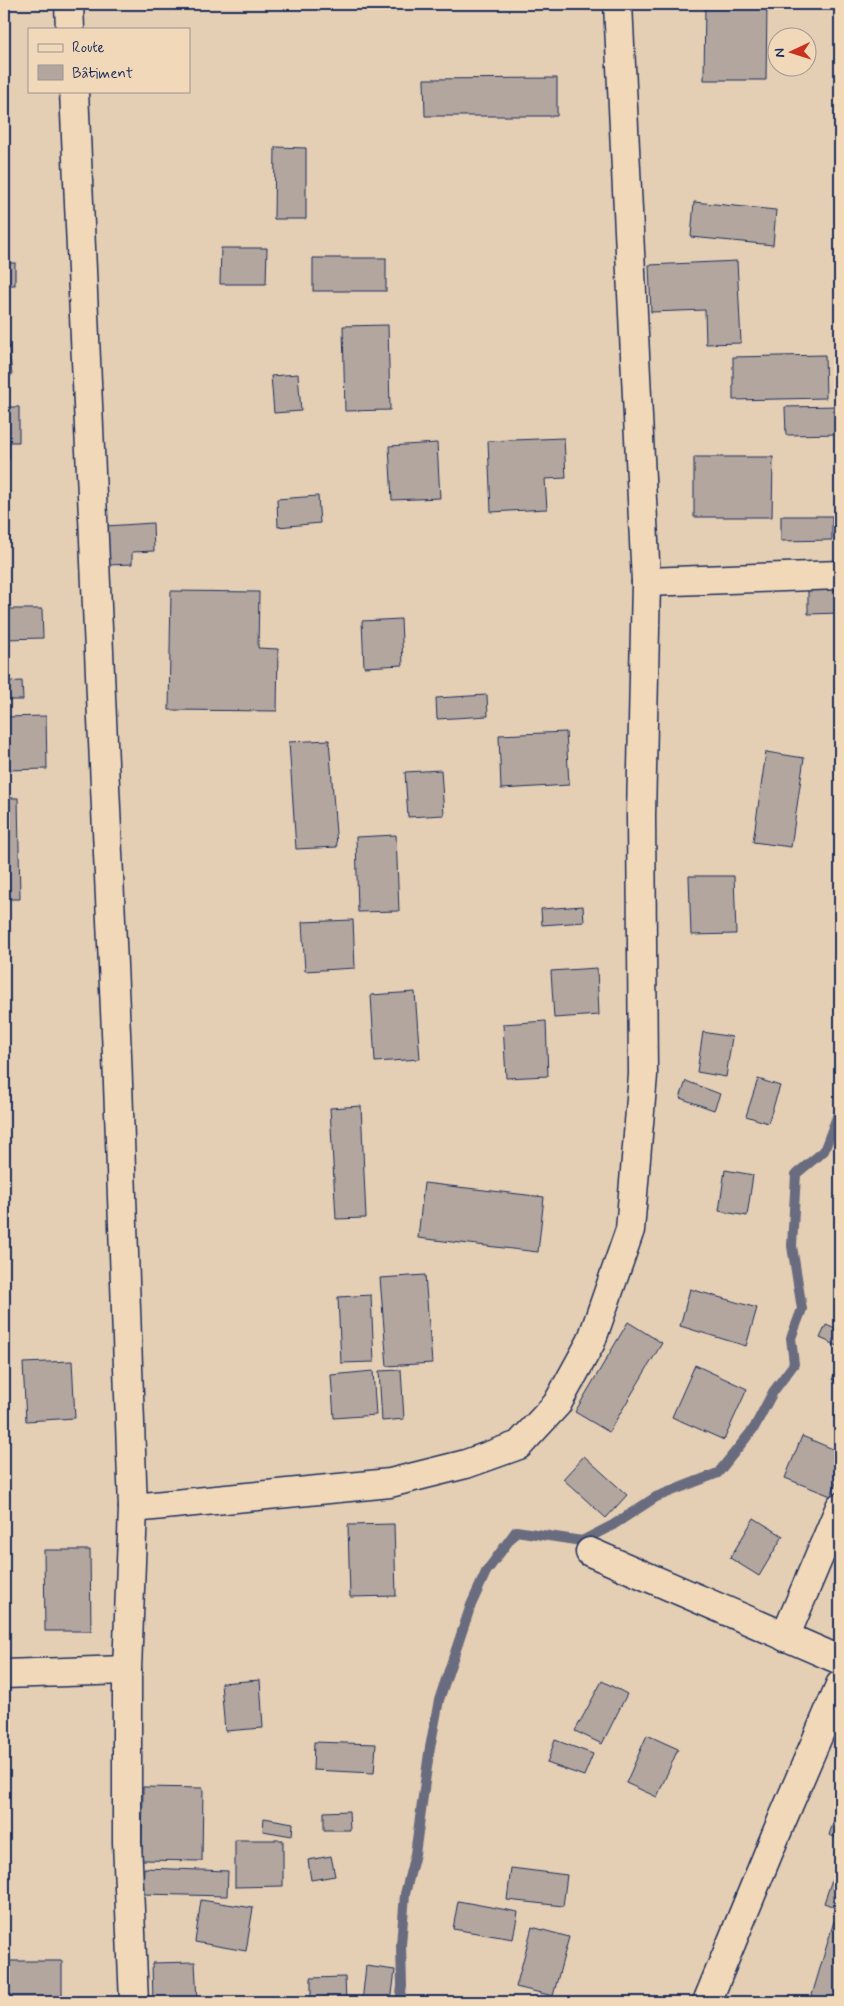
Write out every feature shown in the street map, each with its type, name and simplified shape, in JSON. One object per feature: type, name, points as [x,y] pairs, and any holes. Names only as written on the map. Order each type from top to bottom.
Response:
[{"type":"street","points":[[69,4],[70,28]]},
{"type":"street","points":[[133,1508],[390,1483],[466,1464],[518,1445],[557,1404],[591,1342],[630,1230],[643,1075],[641,816],[646,582],[618,4]]},
{"type":"street","points":[[74,92],[117,1056],[133,1508],[127,1670],[127,1842],[134,2002]]},
{"type":"street","points":[[646,582],[840,575]]},
{"type":"street","points":[[785,1637],[840,1507]]},
{"type":"street","points":[[590,1552],[840,1660]]},
{"type":"street","points":[[4,1674],[127,1670]]},
{"type":"street","points":[[707,2002],[840,1685]]},
{"type":"building","points":[[705,4],[767,4],[766,80],[704,80]]},
{"type":"building","points":[[557,78],[557,116],[425,116],[424,79]]},
{"type":"building","points":[[275,147],[306,148],[306,219],[274,219]]},
{"type":"building","points":[[694,202],[776,210],[773,245],[691,237]]},
{"type":"building","points":[[221,248],[267,248],[266,284],[220,284]]},
{"type":"building","points":[[313,258],[386,258],[386,291],[313,291]]},
{"type":"building","points":[[737,261],[741,343],[706,344],[705,310],[651,312],[649,265]]},
{"type":"building","points":[[4,263],[15,263],[15,285],[4,285]]},
{"type":"building","points":[[388,325],[390,410],[345,411],[343,326]]},
{"type":"building","points":[[8,339],[12,375],[4,376],[4,340]]},
{"type":"building","points":[[825,355],[826,398],[733,400],[733,357]]},
{"type":"building","points":[[298,374],[301,411],[274,413],[271,376]]},
{"type":"building","points":[[840,406],[840,434],[786,435],[785,407]]},
{"type":"building","points":[[4,407],[19,407],[19,442],[9,442],[9,459],[4,459]]},
{"type":"building","points":[[564,438],[566,478],[545,479],[547,509],[491,512],[488,441]]},
{"type":"building","points":[[437,443],[440,498],[392,500],[389,446]]},
{"type":"building","points":[[694,457],[773,457],[772,517],[694,517]]},
{"type":"building","points":[[318,496],[320,523],[278,527],[277,499]]},
{"type":"building","points":[[781,516],[832,516],[832,540],[781,541]]},
{"type":"building","points":[[153,523],[154,551],[132,552],[132,564],[109,565],[106,526]]},
{"type":"building","points":[[840,583],[840,613],[808,614],[808,584]]},
{"type":"building","points":[[171,591],[259,592],[258,648],[278,649],[277,711],[169,710]]},
{"type":"building","points":[[4,609],[42,609],[43,638],[4,639]]},
{"type":"building","points":[[401,619],[403,665],[364,667],[362,621]]},
{"type":"building","points":[[22,681],[23,700],[4,700],[4,682]]},
{"type":"building","points":[[487,695],[488,716],[437,719],[436,698]]},
{"type":"building","points":[[46,716],[47,769],[4,770],[4,717]]},
{"type":"building","points":[[566,732],[569,785],[501,789],[499,735]]},
{"type":"building","points":[[329,740],[337,847],[296,849],[289,742]]},
{"type":"building","points":[[766,752],[804,758],[791,847],[753,842]]},
{"type":"building","points":[[441,770],[444,815],[408,817],[405,772]]},
{"type":"building","points":[[4,798],[18,798],[20,899],[4,899]]},
{"type":"building","points":[[396,835],[399,911],[358,912],[356,837]]},
{"type":"building","points":[[689,876],[734,876],[736,934],[691,935]]},
{"type":"building","points":[[583,906],[584,922],[542,925],[541,909]]},
{"type":"building","points":[[353,920],[355,968],[305,971],[302,922]]},
{"type":"building","points":[[597,968],[599,1015],[554,1018],[551,971]]},
{"type":"building","points":[[415,992],[420,1059],[375,1062],[371,995]]},
{"type":"building","points":[[546,1021],[548,1076],[506,1078],[503,1024]]},
{"type":"building","points":[[703,1032],[732,1037],[726,1077],[697,1072]]},
{"type":"building","points":[[758,1079],[780,1086],[768,1123],[746,1116]]},
{"type":"building","points":[[686,1081],[720,1094],[714,1110],[680,1098]]},
{"type":"building","points":[[361,1106],[366,1218],[336,1219],[330,1108]]},
{"type":"building","points":[[725,1170],[753,1175],[747,1216],[719,1211]]},
{"type":"building","points":[[424,1183],[544,1197],[538,1252],[418,1238]]},
{"type":"building","points":[[425,1275],[432,1363],[387,1366],[380,1278]]},
{"type":"building","points":[[690,1289],[757,1308],[746,1346],[680,1326]]},
{"type":"building","points":[[371,1295],[374,1362],[341,1363],[338,1297]]},
{"type":"building","points":[[628,1322],[662,1343],[609,1432],[575,1412]]},
{"type":"building","points":[[826,1325],[840,1331],[840,1347],[820,1338]]},
{"type":"building","points":[[840,1360],[840,1383],[832,1380]]},
{"type":"building","points":[[72,1361],[75,1418],[26,1421],[23,1363]]},
{"type":"building","points":[[695,1365],[747,1389],[724,1440],[672,1417]]},
{"type":"building","points":[[401,1370],[404,1419],[382,1421],[379,1371]]},
{"type":"building","points":[[373,1371],[376,1415],[334,1418],[331,1375]]},
{"type":"building","points":[[802,1436],[840,1452],[840,1471],[831,1496],[785,1478]]},
{"type":"building","points":[[584,1456],[627,1495],[606,1518],[563,1479]]},
{"type":"building","points":[[754,1518],[783,1536],[759,1576],[730,1558]]},
{"type":"building","points":[[394,1524],[396,1596],[350,1597],[348,1525]]},
{"type":"building","points":[[44,1550],[90,1550],[91,1631],[45,1631]]},
{"type":"building","points":[[260,1680],[263,1728],[225,1731],[221,1683]]},
{"type":"building","points":[[602,1681],[627,1694],[602,1744],[575,1731]]},
{"type":"building","points":[[647,1735],[678,1749],[657,1797],[626,1783]]},
{"type":"building","points":[[555,1740],[593,1754],[584,1776],[547,1763]]},
{"type":"building","points":[[314,1742],[376,1744],[374,1773],[313,1770]]},
{"type":"building","points":[[143,1787],[203,1788],[202,1861],[142,1860]]},
{"type":"building","points":[[840,1802],[840,1839],[829,1835]]},
{"type":"building","points":[[349,1811],[350,1830],[324,1830],[324,1812]]},
{"type":"building","points":[[264,1818],[293,1823],[292,1836],[263,1831]]},
{"type":"building","points":[[235,1840],[283,1840],[283,1886],[235,1887]]},
{"type":"building","points":[[331,1856],[335,1876],[311,1880],[308,1860]]},
{"type":"building","points":[[840,1856],[840,1909],[824,1903]]},
{"type":"building","points":[[144,1868],[228,1871],[227,1896],[143,1894]]},
{"type":"building","points":[[511,1868],[567,1875],[563,1906],[507,1900]]},
{"type":"building","points":[[201,1900],[253,1908],[246,1951],[195,1942]]},
{"type":"building","points":[[458,1901],[518,1912],[513,1939],[453,1929]]},
{"type":"building","points":[[834,1921],[840,1923],[840,2002],[810,2002]]},
{"type":"building","points":[[532,1927],[569,1937],[553,1996],[516,1987]]},
{"type":"building","points":[[4,1961],[62,1961],[62,2002],[4,2002]]},
{"type":"building","points":[[195,1962],[197,2002],[153,2002],[152,1963]]},
{"type":"building","points":[[366,1966],[395,1970],[391,2002],[362,2002]]},
{"type":"building","points":[[345,1977],[346,2002],[311,2002],[311,1978]]},
{"type":"waterway","points":[[400,2002],[402,1986],[401,1945],[405,1894],[415,1854],[429,1753],[439,1700],[471,1605],[486,1572],[516,1531],[582,1541],[613,1525],[656,1497],[718,1473],[754,1428],[773,1392],[794,1364],[791,1338],[802,1309],[792,1246],[796,1174],[824,1151],[840,1109]]}]
